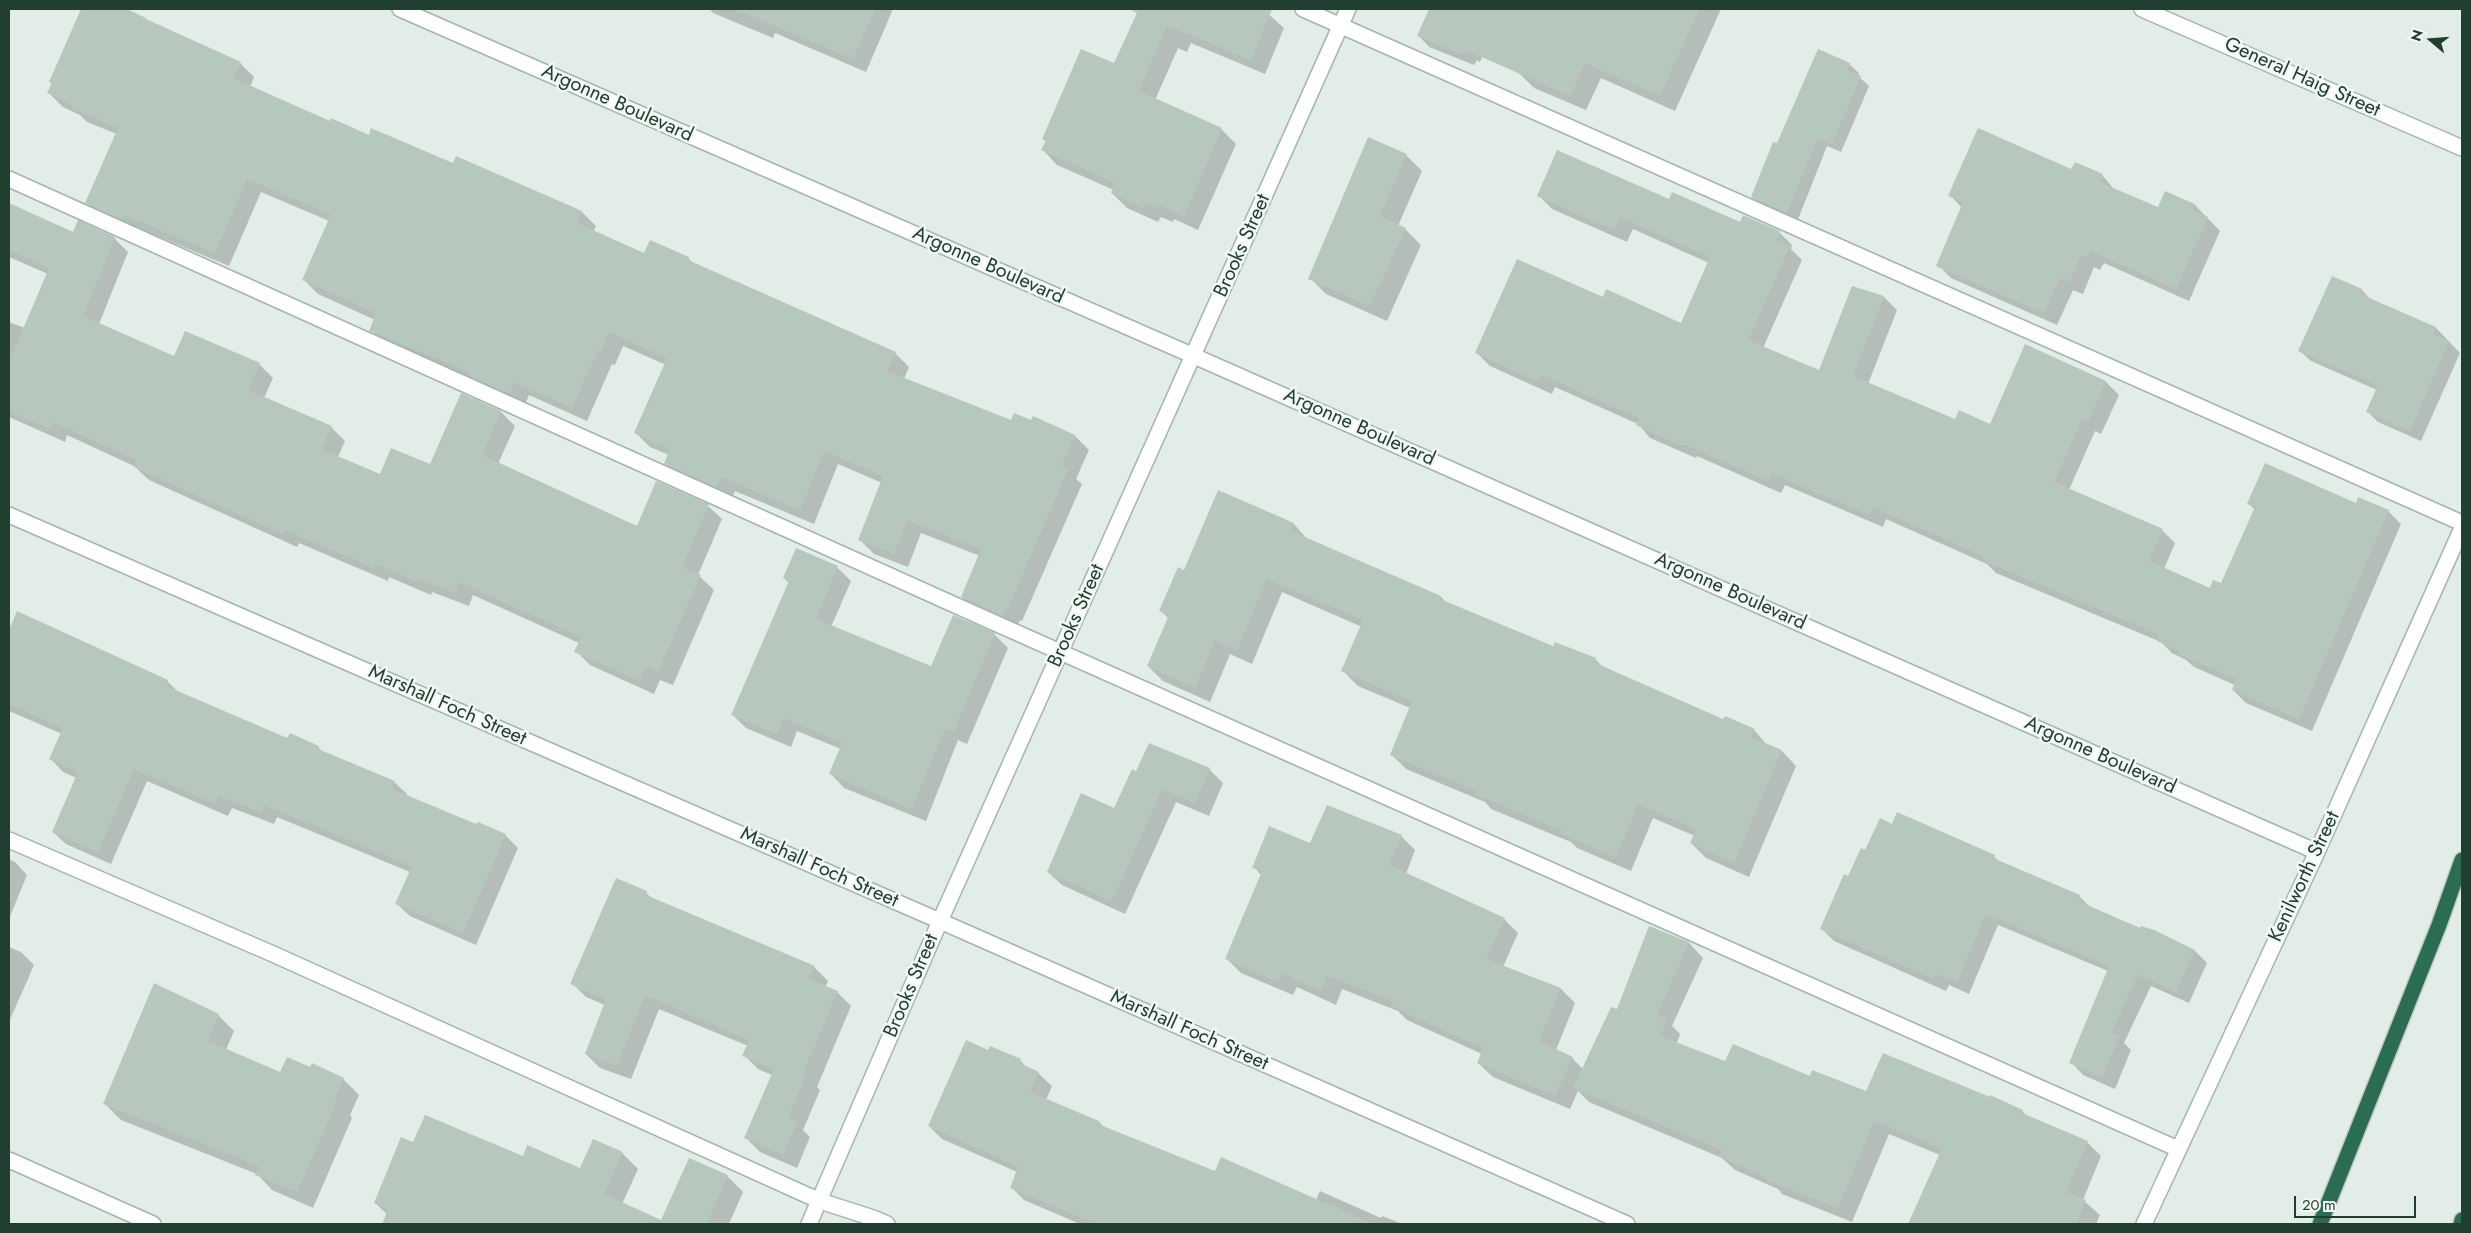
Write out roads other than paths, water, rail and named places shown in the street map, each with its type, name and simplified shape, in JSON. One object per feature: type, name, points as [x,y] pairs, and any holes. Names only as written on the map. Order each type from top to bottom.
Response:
[{"type":"highway","points":[[2320,1224],[2439,925],[2462,860]]},
{"type":"highway","points":[[2461,1224],[2462,1220]]},
{"type":"street","name":"Argonne Boulevard","points":[[400,9],[1194,356],[2317,852]]},
{"type":"street","points":[[1303,9],[2462,523]]},
{"type":"street","name":"Brooks Street","points":[[809,1224],[940,921],[1348,9]]},
{"type":"street","name":"General Haig Street","points":[[2142,9],[2462,148]]},
{"type":"street","points":[[9,178],[986,619],[1062,651],[2178,1150]]},
{"type":"street","name":"Marshall Foch Street","points":[[9,515],[940,921],[1627,1224]]},
{"type":"street","name":"Kenilworth Street","points":[[2144,1224],[2317,852],[2462,528]]},
{"type":"street","points":[[9,840],[273,954],[820,1201],[886,1224]]},
{"type":"street","points":[[9,1160],[153,1224]]}]
